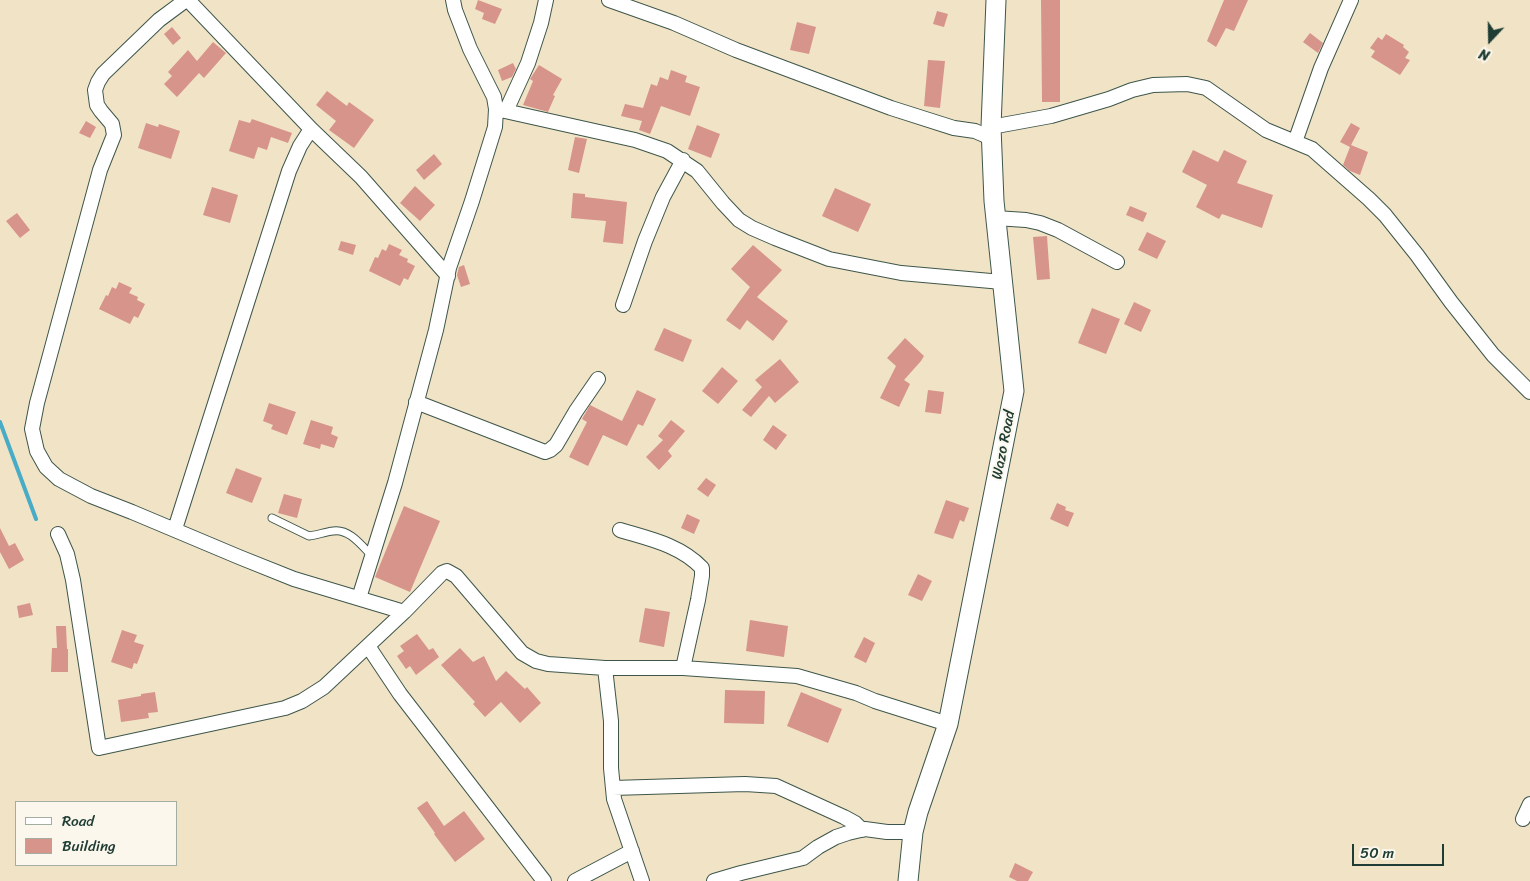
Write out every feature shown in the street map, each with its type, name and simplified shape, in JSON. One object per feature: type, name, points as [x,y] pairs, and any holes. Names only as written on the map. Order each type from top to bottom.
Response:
[{"type":"main road","name":"Wazo Road","points":[[908,881],[913,832],[918,812],[948,724],[1014,391],[995,218],[991,133],[996,0]]},
{"type":"street","points":[[404,612],[294,579],[239,557],[92,496],[59,479],[46,468],[37,451],[32,429],[37,403],[100,170],[114,135],[112,124],[100,111],[97,104],[95,90],[103,74],[159,20],[187,0],[310,129],[361,177],[448,276]]},
{"type":"street","points":[[453,0],[470,48],[501,110],[635,140],[667,151],[698,171],[739,220],[775,238],[830,259],[901,274],[1002,282]]},
{"type":"street","points":[[359,598],[391,498],[436,330],[448,276],[501,110],[528,63],[541,23],[546,0]]},
{"type":"street","points":[[609,0],[674,23],[744,54],[891,108],[954,128],[991,133],[1152,85],[1188,84],[1206,88],[1266,130],[1304,145],[1318,154],[1369,198],[1417,255],[1493,355],[1530,392]]},
{"type":"street","points":[[1295,142],[1321,68],[1351,0]]},
{"type":"street","points":[[175,529],[289,171],[310,129]]},
{"type":"street","points":[[623,305],[652,223],[663,197],[683,160]]},
{"type":"street","points":[[995,218],[1040,223],[1058,230],[1116,262]]},
{"type":"street","points":[[416,402],[544,452],[556,445],[598,379]]},
{"type":"street","points":[[620,530],[676,548],[693,559],[702,568],[698,600],[683,668]]},
{"type":"street","points":[[58,534],[67,554],[73,580],[99,748],[285,708],[302,701],[324,687],[404,612],[444,571],[451,572],[456,576],[522,653],[536,661],[548,664],[605,668],[683,668],[797,676],[856,693],[875,701],[948,724]]},
{"type":"street","points":[[368,646],[400,694],[544,881]]},
{"type":"street","points":[[605,668],[611,721],[611,768],[614,799],[642,881]]},
{"type":"street","points":[[613,788],[745,784],[776,786],[844,817],[855,823],[862,830]]},
{"type":"street","points":[[1522,819],[1530,804]]},
{"type":"street","points":[[714,881],[803,858],[818,846],[836,836],[862,830],[913,832]]},
{"type":"street","points":[[575,881],[632,851]]},
{"type":"lane","points":[[272,518],[309,536],[334,530],[341,531],[356,540],[372,557]]},
{"type":"building","points":[[478,0],[502,9],[495,24],[482,19],[484,13],[475,9]]},
{"type":"building","points":[[1041,0],[1060,0],[1060,102],[1042,102]]},
{"type":"building","points":[[1224,0],[1248,0],[1234,31],[1226,28],[1216,47],[1207,41]]},
{"type":"building","points":[[937,11],[948,14],[944,27],[933,24]]},
{"type":"building","points":[[797,22],[816,27],[809,54],[790,50]]},
{"type":"building","points":[[172,27],[181,38],[173,45],[164,34]]},
{"type":"building","points":[[1310,33],[1323,43],[1318,53],[1303,42]]},
{"type":"building","points":[[1386,34],[1404,45],[1403,47],[1409,52],[1405,58],[1410,60],[1400,75],[1371,57],[1375,51],[1370,48],[1378,37],[1382,40]]},
{"type":"building","points":[[213,42],[226,53],[204,78],[199,73],[177,97],[164,84],[172,76],[168,72],[188,50],[197,61]]},
{"type":"building","points":[[928,60],[945,61],[940,108],[924,106]]},
{"type":"building","points":[[513,63],[516,69],[512,77],[502,81],[498,70]]},
{"type":"building","points":[[539,65],[562,79],[553,95],[555,96],[548,112],[523,105],[533,81],[530,79]]},
{"type":"building","points":[[671,70],[687,76],[685,82],[700,87],[690,116],[661,106],[650,134],[639,130],[642,121],[621,116],[625,104],[643,108],[651,84],[657,86],[660,77],[668,80]]},
{"type":"building","points":[[327,91],[347,106],[349,102],[374,120],[354,148],[329,130],[336,121],[316,105]]},
{"type":"building","points":[[252,119],[292,133],[288,143],[271,137],[267,150],[258,147],[254,159],[229,151],[239,120],[250,123]]},
{"type":"building","points":[[86,121],[96,127],[90,138],[79,133]]},
{"type":"building","points":[[146,123],[158,127],[159,124],[180,131],[171,159],[138,148]]},
{"type":"building","points":[[1351,123],[1360,128],[1351,145],[1368,152],[1360,175],[1350,171],[1343,165],[1350,147],[1340,142]]},
{"type":"building","points":[[697,125],[720,134],[711,158],[688,149]]},
{"type":"building","points":[[575,137],[587,139],[579,173],[568,170]]},
{"type":"building","points":[[1193,150],[1218,162],[1224,150],[1247,161],[1237,183],[1273,195],[1262,228],[1222,214],[1219,219],[1196,207],[1207,185],[1182,172]]},
{"type":"building","points":[[434,154],[442,164],[424,180],[416,170]]},
{"type":"building","points":[[415,186],[435,205],[420,221],[400,203]]},
{"type":"building","points":[[212,187],[238,195],[230,223],[203,215]]},
{"type":"building","points":[[835,188],[871,204],[858,232],[822,216]]},
{"type":"building","points":[[573,193],[585,194],[585,197],[627,202],[623,244],[603,242],[606,221],[571,218]]},
{"type":"building","points":[[1130,206],[1147,213],[1143,222],[1126,215]]},
{"type":"building","points":[[17,213],[30,230],[20,238],[6,221]]},
{"type":"building","points":[[1147,232],[1166,241],[1157,259],[1138,250]]},
{"type":"building","points":[[1047,236],[1050,279],[1037,280],[1033,237]]},
{"type":"building","points":[[341,241],[356,245],[353,255],[338,250]]},
{"type":"building","points":[[389,244],[402,250],[399,255],[408,259],[407,262],[415,266],[408,280],[404,278],[400,286],[369,271],[375,257],[378,258],[382,249],[386,251]]},
{"type":"building","points":[[753,245],[782,270],[757,297],[788,321],[773,341],[747,320],[740,330],[726,320],[750,287],[731,269]]},
{"type":"building","points":[[464,265],[470,284],[461,287],[457,275],[459,267]]},
{"type":"building","points":[[119,282],[132,288],[129,293],[138,297],[137,300],[145,304],[138,318],[134,316],[130,324],[99,309],[106,295],[108,296],[112,287],[116,289]]},
{"type":"building","points":[[1134,302],[1151,310],[1141,332],[1124,324]]},
{"type":"building","points":[[1092,308],[1120,319],[1106,354],[1078,343]]},
{"type":"building","points":[[664,328],[692,340],[683,362],[654,350]]},
{"type":"building","points":[[905,338],[924,356],[904,380],[910,384],[899,407],[880,398],[896,366],[887,358]]},
{"type":"building","points":[[780,359],[799,382],[775,403],[769,396],[751,417],[742,410],[762,387],[755,380]]},
{"type":"building","points":[[722,367],[738,381],[718,404],[702,391]]},
{"type":"building","points":[[637,390],[656,399],[643,426],[638,424],[627,446],[603,435],[588,466],[569,457],[587,422],[582,419],[590,405],[622,421]]},
{"type":"building","points":[[928,390],[944,392],[941,414],[925,412]]},
{"type":"building","points":[[269,403],[296,412],[287,435],[271,429],[273,425],[263,421]]},
{"type":"building","points":[[311,420],[333,427],[331,434],[338,437],[334,448],[321,444],[320,449],[303,444]]},
{"type":"building","points":[[671,420],[685,431],[668,451],[672,456],[659,470],[646,457],[663,440],[658,436]]},
{"type":"building","points":[[773,425],[787,435],[776,450],[763,440]]},
{"type":"building","points":[[236,468],[262,478],[252,503],[226,493]]},
{"type":"building","points":[[706,478],[716,485],[708,497],[697,489]]},
{"type":"building","points":[[284,494],[302,499],[297,518],[278,513]]},
{"type":"building","points":[[946,500],[969,508],[964,522],[960,520],[953,539],[934,533]]},
{"type":"building","points":[[1057,503],[1066,507],[1065,510],[1074,513],[1068,527],[1050,519]]},
{"type":"building","points":[[404,506],[440,521],[410,592],[375,577]]},
{"type":"building","points":[[687,514],[700,520],[694,534],[681,528]]},
{"type":"building","points":[[0,528],[9,546],[15,543],[24,560],[9,569],[0,552]]},
{"type":"building","points":[[918,574],[932,581],[922,601],[908,595]]},
{"type":"building","points":[[30,603],[33,615],[19,618],[17,606]]},
{"type":"building","points":[[645,608],[670,612],[664,647],[639,642]]},
{"type":"building","points":[[750,620],[788,626],[784,657],[746,651]]},
{"type":"building","points":[[56,626],[66,626],[68,672],[51,672],[52,648],[57,648]]},
{"type":"building","points":[[122,630],[137,635],[134,642],[144,645],[137,664],[134,663],[132,669],[111,662]]},
{"type":"building","points":[[417,634],[429,650],[433,648],[439,657],[416,675],[410,666],[406,669],[397,656],[404,651],[400,646]]},
{"type":"building","points":[[864,637],[875,643],[866,663],[854,657]]},
{"type":"building","points":[[460,648],[473,662],[484,656],[496,681],[506,671],[525,689],[527,687],[541,703],[520,723],[501,702],[485,717],[473,704],[475,702],[441,665]]},
{"type":"building","points":[[725,690],[765,691],[764,724],[724,723]]},
{"type":"building","points":[[155,692],[158,712],[148,713],[149,718],[121,722],[118,700]]},
{"type":"building","points":[[801,692],[842,709],[828,743],[787,726]]},
{"type":"building","points":[[427,801],[444,826],[464,811],[485,839],[455,862],[417,808]]},
{"type":"building","points":[[1015,863],[1033,872],[1028,881],[1017,881],[1009,877]]},
{"type":"waterway","points":[[0,422],[36,519]]}]
